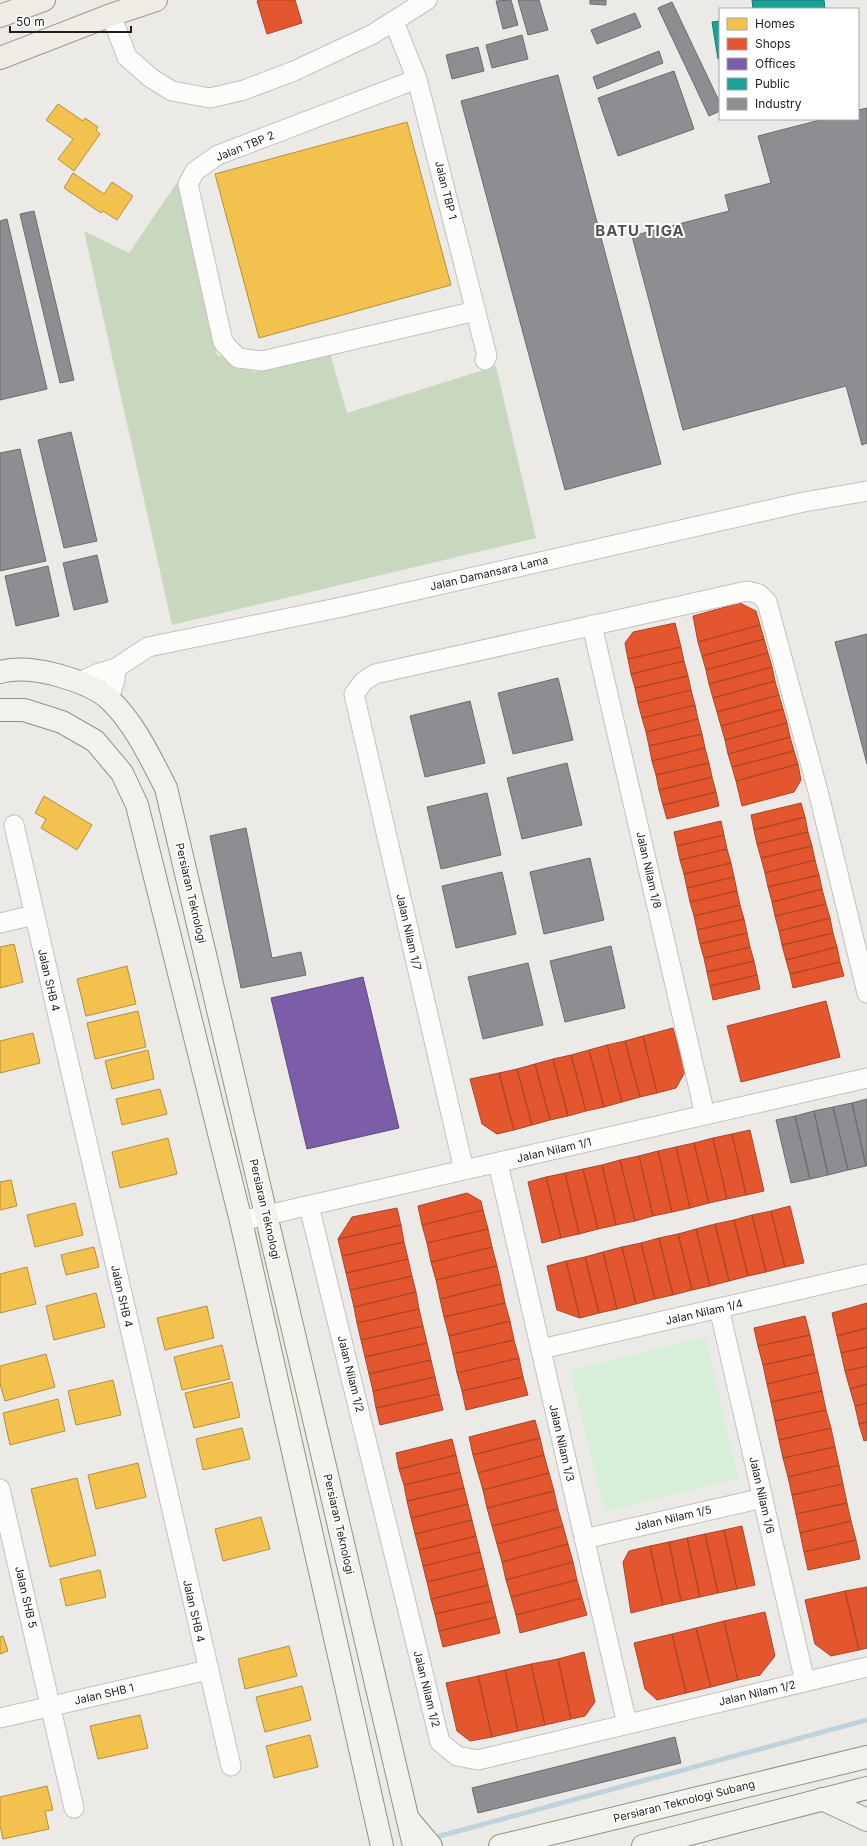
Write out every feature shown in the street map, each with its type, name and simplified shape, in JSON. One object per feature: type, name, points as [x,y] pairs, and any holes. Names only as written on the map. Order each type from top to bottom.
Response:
[{"type":"main road","points":[[0,58],[111,15],[156,0]]},
{"type":"main road","points":[[0,16],[39,2]]},
{"type":"main road","name":"Persiaran Teknologi","points":[[0,672],[13,668],[43,671],[78,682],[109,699],[124,715],[143,743],[166,788],[414,1846]]},
{"type":"main road","points":[[0,710],[24,710],[62,722],[95,741],[122,773],[137,805],[241,1221],[377,1841]]},
{"type":"main road","name":"Persiaran Teknologi Subang","points":[[500,1846],[867,1758]]},
{"type":"main road","points":[[642,1846],[867,1788]]},
{"type":"main road","points":[[822,1799],[867,1820]]},
{"type":"main road","points":[[407,1818],[431,1846]]},
{"type":"street","points":[[111,15],[127,57],[151,78],[172,91],[210,98],[244,90],[294,71],[373,34],[394,22],[426,0]]},
{"type":"street","points":[[0,11],[39,2]]},
{"type":"street","name":"Jalan TBP 1","points":[[394,22],[417,79],[487,356],[485,360]]},
{"type":"street","name":"Jalan TBP 2","points":[[417,79],[218,156],[195,171],[188,184],[223,342],[238,358],[262,361],[476,311]]},
{"type":"street","name":"Jalan Damansara Lama","points":[[78,682],[116,668],[148,646],[342,607],[781,507],[867,491]]},
{"type":"street","points":[[592,625],[747,591],[759,594],[767,602],[819,795],[867,993]]},
{"type":"street","name":"Jalan Nilam 1/7","points":[[464,1170],[354,694],[364,681],[375,674],[592,625]]},
{"type":"street","name":"Jalan Nilam 1/8","points":[[592,625],[705,1115]]},
{"type":"street","points":[[109,699],[113,688],[116,668]]},
{"type":"street","name":"Jalan SHB 4","points":[[14,825],[231,1766]]},
{"type":"street","points":[[0,923],[34,915]]},
{"type":"street","name":"Jalan Nilam 1/1","points":[[241,1221],[867,1078]]},
{"type":"street","name":"Jalan Nilam 1/3","points":[[498,1163],[627,1724]]},
{"type":"street","name":"Jalan Nilam 1/2","points":[[309,1206],[440,1742],[457,1756],[478,1760],[867,1666]]},
{"type":"street","name":"Jalan Nilam 1/4","points":[[541,1349],[867,1274]]},
{"type":"street","name":"Jalan Nilam 1/6","points":[[719,1308],[805,1682]]},
{"type":"street","name":"Jalan SHB 5","points":[[0,1489],[74,1808]]},
{"type":"street","name":"Jalan Nilam 1/5","points":[[584,1539],[763,1498]]},
{"type":"street","name":"Jalan SHB 1","points":[[0,1718],[208,1670]]},
{"type":"green space","points":[[178,181],[217,355],[256,372],[328,346],[347,413],[496,366],[536,538],[172,625],[84,231],[129,253]]},
{"type":"green space","points":[[705,1337],[739,1479],[604,1512],[570,1370]]},
{"type":"building: Homes","points":[[58,104],[83,121],[85,118],[98,127],[96,130],[100,134],[74,171],[58,159],[73,139],[46,120]]},
{"type":"building: Homes","points":[[407,122],[451,285],[259,338],[215,174]]},
{"type":"building: Homes","points":[[73,173],[104,194],[112,182],[133,196],[117,220],[103,211],[101,213],[64,188]]},
{"type":"building: Homes","points":[[44,796],[92,825],[77,850],[41,828],[46,819],[35,813]]},
{"type":"building: Homes","points":[[14,944],[23,982],[0,988],[0,947]]},
{"type":"building: Homes","points":[[127,966],[136,1004],[86,1016],[77,979]]},
{"type":"building: Homes","points":[[138,1011],[146,1047],[95,1059],[87,1023]]},
{"type":"building: Homes","points":[[33,1033],[40,1063],[0,1073],[0,1041]]},
{"type":"building: Homes","points":[[148,1050],[154,1079],[112,1089],[105,1061]]},
{"type":"building: Homes","points":[[160,1089],[167,1114],[122,1125],[116,1099]]},
{"type":"building: Homes","points":[[168,1138],[177,1174],[120,1188],[112,1152]]},
{"type":"building: Homes","points":[[11,1180],[17,1206],[0,1210],[0,1182]]},
{"type":"building: Homes","points":[[75,1203],[83,1235],[35,1247],[27,1215]]},
{"type":"building: Homes","points":[[94,1247],[99,1267],[66,1275],[61,1255]]},
{"type":"building: Homes","points":[[27,1267],[36,1304],[0,1313],[0,1274]]},
{"type":"building: Homes","points":[[96,1293],[105,1327],[54,1340],[46,1306]]},
{"type":"building: Homes","points":[[207,1306],[214,1338],[165,1350],[157,1318]]},
{"type":"building: Homes","points":[[222,1345],[230,1379],[182,1390],[174,1357]]},
{"type":"building: Homes","points":[[46,1354],[55,1387],[5,1401],[0,1384],[0,1366]]},
{"type":"building: Homes","points":[[113,1380],[121,1415],[76,1425],[68,1391]]},
{"type":"building: Homes","points":[[232,1382],[240,1417],[194,1428],[185,1393]]},
{"type":"building: Homes","points":[[58,1399],[65,1431],[10,1445],[3,1413]]},
{"type":"building: Homes","points":[[242,1428],[250,1459],[203,1470],[196,1439]]},
{"type":"building: Homes","points":[[138,1463],[146,1497],[96,1509],[88,1475]]},
{"type":"building: Homes","points":[[77,1478],[96,1555],[50,1567],[31,1489]]},
{"type":"building: Homes","points":[[261,1517],[270,1549],[223,1561],[215,1529]]},
{"type":"building: Homes","points":[[100,1570],[106,1597],[66,1606],[60,1579]]},
{"type":"building: Homes","points":[[3,1636],[8,1651],[0,1654],[0,1637]]},
{"type":"building: Homes","points":[[289,1646],[297,1676],[245,1689],[238,1659]]},
{"type":"building: Homes","points":[[302,1686],[311,1720],[265,1732],[256,1697]]},
{"type":"building: Homes","points":[[140,1715],[148,1748],[98,1759],[90,1726]]},
{"type":"building: Homes","points":[[310,1735],[318,1767],[274,1778],[266,1746]]},
{"type":"building: Homes","points":[[47,1786],[53,1810],[45,1811],[49,1829],[3,1839],[0,1825],[0,1797]]},
{"type":"building: Shops","points":[[295,0],[302,23],[267,34],[257,1]]},
{"type":"building: Shops","points":[[740,603],[756,611],[760,625],[698,642],[693,616]]},
{"type":"building: Shops","points":[[675,623],[681,647],[628,659],[625,643],[633,632]]},
{"type":"building: Shops","points":[[760,625],[764,639],[702,656],[698,642]]},
{"type":"building: Shops","points":[[764,639],[768,653],[706,670],[702,656]]},
{"type":"building: Shops","points":[[681,647],[684,661],[631,674],[628,659]]},
{"type":"building: Shops","points":[[768,653],[772,667],[709,684],[706,670]]},
{"type":"building: Shops","points":[[684,661],[688,676],[635,688],[631,674]]},
{"type":"building: Shops","points":[[772,667],[775,681],[713,698],[709,684]]},
{"type":"building: Shops","points":[[688,676],[691,690],[638,703],[635,688]]},
{"type":"building: Shops","points":[[775,681],[779,695],[717,712],[713,698]]},
{"type":"building: Shops","points":[[691,690],[695,705],[642,718],[638,703]]},
{"type":"building: Shops","points":[[779,695],[783,709],[721,726],[717,712]]},
{"type":"building: Shops","points":[[695,705],[698,719],[646,732],[642,718]]},
{"type":"building: Shops","points":[[783,709],[787,723],[725,740],[721,726]]},
{"type":"building: Shops","points":[[698,719],[702,734],[649,746],[646,732]]},
{"type":"building: Shops","points":[[787,723],[790,737],[728,754],[725,740]]},
{"type":"building: Shops","points":[[702,734],[705,748],[652,761],[649,746]]},
{"type":"building: Shops","points":[[790,737],[794,751],[732,767],[728,754]]},
{"type":"building: Shops","points":[[705,748],[709,763],[656,775],[652,761]]},
{"type":"building: Shops","points":[[794,751],[798,764],[736,781],[732,767]]},
{"type":"building: Shops","points":[[709,763],[712,777],[659,790],[656,775]]},
{"type":"building: Shops","points":[[798,764],[801,780],[794,792],[742,806],[736,781]]},
{"type":"building: Shops","points":[[712,777],[716,792],[663,805],[659,790]]},
{"type":"building: Shops","points":[[716,792],[719,806],[667,819],[663,805]]},
{"type":"building: Shops","points":[[801,803],[805,817],[754,830],[751,815]]},
{"type":"building: Shops","points":[[805,817],[808,832],[757,844],[754,830]]},
{"type":"building: Shops","points":[[721,821],[724,835],[677,846],[674,832]]},
{"type":"building: Shops","points":[[808,832],[812,846],[761,858],[757,844]]},
{"type":"building: Shops","points":[[724,835],[727,849],[680,860],[677,846]]},
{"type":"building: Shops","points":[[812,846],[815,860],[765,873],[761,858]]},
{"type":"building: Shops","points":[[727,849],[731,863],[684,874],[680,860]]},
{"type":"building: Shops","points":[[815,860],[819,875],[768,887],[765,873]]},
{"type":"building: Shops","points":[[731,863],[734,877],[687,888],[684,874]]},
{"type":"building: Shops","points":[[819,875],[822,889],[772,902],[768,887]]},
{"type":"building: Shops","points":[[734,877],[737,891],[690,902],[687,888]]},
{"type":"building: Shops","points":[[822,889],[826,904],[775,916],[772,902]]},
{"type":"building: Shops","points":[[737,891],[740,905],[694,916],[690,902]]},
{"type":"building: Shops","points":[[826,904],[830,918],[779,931],[775,916]]},
{"type":"building: Shops","points":[[740,905],[744,919],[697,930],[694,916]]},
{"type":"building: Shops","points":[[830,918],[833,933],[782,945],[779,931]]},
{"type":"building: Shops","points":[[744,919],[747,933],[700,944],[697,930]]},
{"type":"building: Shops","points":[[747,933],[750,947],[704,958],[700,944]]},
{"type":"building: Shops","points":[[833,933],[837,947],[786,960],[782,945]]},
{"type":"building: Shops","points":[[750,947],[754,961],[707,972],[704,958]]},
{"type":"building: Shops","points":[[837,947],[840,962],[790,974],[786,960]]},
{"type":"building: Shops","points":[[754,961],[757,975],[710,986],[707,972]]},
{"type":"building: Shops","points":[[840,962],[844,976],[793,988],[790,974]]},
{"type":"building: Shops","points":[[757,975],[760,989],[713,1000],[710,986]]},
{"type":"building: Shops","points":[[826,1001],[840,1057],[741,1082],[727,1026]]},
{"type":"building: Shops","points":[[673,1028],[685,1072],[676,1088],[657,1093],[643,1036]]},
{"type":"building: Shops","points":[[643,1036],[657,1093],[640,1097],[625,1041]]},
{"type":"building: Shops","points":[[625,1041],[640,1097],[622,1102],[607,1045]]},
{"type":"building: Shops","points":[[607,1045],[622,1102],[604,1107],[589,1050]]},
{"type":"building: Shops","points":[[589,1050],[604,1107],[586,1111],[571,1055]]},
{"type":"building: Shops","points":[[571,1055],[586,1111],[568,1116],[553,1059]]},
{"type":"building: Shops","points":[[553,1059],[568,1116],[550,1120],[535,1064]]},
{"type":"building: Shops","points":[[535,1064],[550,1120],[532,1125],[517,1069]]},
{"type":"building: Shops","points":[[517,1069],[532,1125],[514,1130],[499,1073]]},
{"type":"building: Shops","points":[[499,1073],[514,1130],[497,1134],[482,1124],[470,1079]]},
{"type":"building: Shops","points":[[750,1130],[764,1191],[746,1195],[732,1134]]},
{"type":"building: Shops","points":[[732,1134],[746,1195],[727,1199],[713,1138]]},
{"type":"building: Shops","points":[[713,1138],[727,1199],[709,1203],[694,1143]]},
{"type":"building: Shops","points":[[694,1143],[709,1203],[690,1208],[676,1147]]},
{"type":"building: Shops","points":[[676,1147],[690,1208],[672,1212],[658,1151]]},
{"type":"building: Shops","points":[[658,1151],[672,1212],[653,1216],[639,1156]]},
{"type":"building: Shops","points":[[639,1156],[653,1216],[635,1221],[620,1160]]},
{"type":"building: Shops","points":[[620,1160],[635,1221],[616,1225],[602,1165]]},
{"type":"building: Shops","points":[[602,1165],[616,1225],[598,1229],[583,1169]]},
{"type":"building: Shops","points":[[583,1169],[598,1229],[579,1234],[565,1173]]},
{"type":"building: Shops","points":[[565,1173],[579,1234],[561,1238],[546,1177]]},
{"type":"building: Shops","points":[[546,1177],[561,1238],[542,1243],[528,1182]]},
{"type":"building: Shops","points":[[467,1193],[481,1201],[483,1210],[422,1225],[418,1206]]},
{"type":"building: Shops","points":[[790,1206],[804,1263],[785,1267],[771,1211]]},
{"type":"building: Shops","points":[[397,1208],[401,1225],[338,1239],[352,1217]]},
{"type":"building: Shops","points":[[483,1210],[488,1229],[427,1243],[422,1225]]},
{"type":"building: Shops","points":[[771,1211],[785,1267],[766,1272],[752,1215]]},
{"type":"building: Shops","points":[[752,1215],[766,1272],[748,1276],[734,1220]]},
{"type":"building: Shops","points":[[734,1220],[748,1276],[729,1281],[715,1224]]},
{"type":"building: Shops","points":[[715,1224],[729,1281],[710,1286],[696,1229]]},
{"type":"building: Shops","points":[[401,1225],[404,1242],[342,1256],[338,1239]]},
{"type":"building: Shops","points":[[488,1229],[492,1247],[431,1262],[427,1243]]},
{"type":"building: Shops","points":[[696,1229],[710,1286],[692,1290],[678,1234]]},
{"type":"building: Shops","points":[[678,1234],[692,1290],[673,1295],[659,1238]]},
{"type":"building: Shops","points":[[659,1238],[673,1295],[655,1299],[641,1243]]},
{"type":"building: Shops","points":[[404,1242],[408,1259],[346,1273],[342,1256]]},
{"type":"building: Shops","points":[[641,1243],[655,1299],[636,1304],[622,1247]]},
{"type":"building: Shops","points":[[492,1247],[497,1266],[436,1280],[431,1262]]},
{"type":"building: Shops","points":[[622,1247],[636,1304],[617,1309],[603,1252]]},
{"type":"building: Shops","points":[[603,1252],[617,1309],[599,1313],[585,1257]]},
{"type":"building: Shops","points":[[585,1257],[599,1313],[580,1318],[566,1261]]},
{"type":"building: Shops","points":[[408,1259],[412,1276],[350,1290],[346,1273]]},
{"type":"building: Shops","points":[[566,1261],[580,1318],[557,1310],[547,1266]]},
{"type":"building: Shops","points":[[497,1266],[501,1284],[440,1299],[436,1280]]},
{"type":"building: Shops","points":[[412,1276],[416,1292],[354,1307],[350,1290]]},
{"type":"building: Shops","points":[[501,1284],[505,1303],[444,1317],[440,1299]]},
{"type":"building: Shops","points":[[416,1292],[419,1309],[357,1323],[354,1307]]},
{"type":"building: Shops","points":[[505,1303],[510,1321],[449,1336],[444,1317]]},
{"type":"building: Shops","points":[[867,1303],[867,1328],[837,1336],[832,1313]]},
{"type":"building: Shops","points":[[419,1309],[423,1326],[361,1340],[357,1323]]},
{"type":"building: Shops","points":[[805,1316],[810,1335],[758,1346],[754,1328]]},
{"type":"building: Shops","points":[[510,1321],[514,1340],[453,1354],[449,1336]]},
{"type":"building: Shops","points":[[423,1326],[427,1343],[365,1357],[361,1340]]},
{"type":"building: Shops","points":[[867,1328],[867,1347],[841,1353],[837,1336]]},
{"type":"building: Shops","points":[[810,1335],[814,1354],[763,1365],[758,1346]]},
{"type":"building: Shops","points":[[514,1340],[519,1358],[457,1373],[453,1354]]},
{"type":"building: Shops","points":[[427,1343],[431,1360],[369,1374],[365,1357]]},
{"type":"building: Shops","points":[[867,1347],[867,1366],[845,1371],[841,1353]]},
{"type":"building: Shops","points":[[814,1354],[818,1372],[767,1384],[763,1365]]},
{"type":"building: Shops","points":[[519,1358],[523,1377],[462,1391],[457,1373]]},
{"type":"building: Shops","points":[[431,1360],[435,1377],[373,1391],[369,1374]]},
{"type":"building: Shops","points":[[867,1366],[867,1384],[850,1389],[845,1371]]},
{"type":"building: Shops","points":[[818,1372],[822,1391],[771,1402],[767,1384]]},
{"type":"building: Shops","points":[[435,1377],[439,1394],[376,1408],[373,1391]]},
{"type":"building: Shops","points":[[523,1377],[528,1395],[466,1410],[462,1391]]},
{"type":"building: Shops","points":[[867,1384],[867,1403],[855,1406],[850,1389]]},
{"type":"building: Shops","points":[[822,1391],[826,1410],[775,1421],[771,1402]]},
{"type":"building: Shops","points":[[439,1394],[443,1410],[380,1425],[376,1408]]},
{"type":"building: Shops","points":[[867,1403],[867,1422],[859,1424],[855,1406]]},
{"type":"building: Shops","points":[[826,1410],[831,1428],[779,1440],[775,1421]]},
{"type":"building: Shops","points":[[535,1420],[540,1438],[473,1455],[469,1437]]},
{"type":"building: Shops","points":[[867,1422],[867,1440],[864,1441],[859,1424]]},
{"type":"building: Shops","points":[[831,1428],[835,1447],[783,1458],[779,1440]]},
{"type":"building: Shops","points":[[540,1438],[544,1455],[478,1473],[473,1455]]},
{"type":"building: Shops","points":[[452,1439],[456,1455],[399,1469],[396,1453]]},
{"type":"building: Shops","points":[[835,1447],[839,1465],[788,1477],[783,1458]]},
{"type":"building: Shops","points":[[456,1455],[460,1472],[404,1485],[399,1469]]},
{"type":"building: Shops","points":[[544,1455],[549,1473],[483,1490],[478,1473]]},
{"type":"building: Shops","points":[[839,1465],[843,1484],[792,1495],[788,1477]]},
{"type":"building: Shops","points":[[460,1472],[464,1488],[407,1501],[404,1485]]},
{"type":"building: Shops","points":[[549,1473],[554,1491],[487,1508],[483,1490]]},
{"type":"building: Shops","points":[[843,1484],[847,1503],[796,1514],[792,1495]]},
{"type":"building: Shops","points":[[464,1488],[468,1504],[411,1518],[407,1501]]},
{"type":"building: Shops","points":[[554,1491],[558,1509],[492,1526],[487,1508]]},
{"type":"building: Shops","points":[[847,1503],[851,1521],[800,1533],[796,1514]]},
{"type":"building: Shops","points":[[468,1504],[472,1520],[415,1534],[411,1518]]},
{"type":"building: Shops","points":[[558,1509],[563,1526],[497,1544],[492,1526]]},
{"type":"building: Shops","points":[[472,1520],[476,1536],[419,1550],[415,1534]]},
{"type":"building: Shops","points":[[851,1521],[856,1540],[804,1552],[800,1533]]},
{"type":"building: Shops","points":[[563,1526],[568,1544],[502,1562],[497,1544]]},
{"type":"building: Shops","points":[[742,1526],[755,1585],[737,1589],[724,1530]]},
{"type":"building: Shops","points":[[724,1530],[737,1589],[718,1593],[705,1534]]},
{"type":"building: Shops","points":[[705,1534],[718,1593],[700,1597],[687,1538]]},
{"type":"building: Shops","points":[[476,1536],[480,1552],[423,1566],[419,1550]]},
{"type":"building: Shops","points":[[687,1538],[700,1597],[681,1601],[669,1542]]},
{"type":"building: Shops","points":[[856,1540],[860,1559],[808,1570],[804,1552]]},
{"type":"building: Shops","points":[[669,1542],[681,1601],[663,1605],[650,1546]]},
{"type":"building: Shops","points":[[568,1544],[573,1562],[506,1580],[502,1562]]},
{"type":"building: Shops","points":[[650,1546],[663,1605],[631,1613],[623,1562],[629,1551]]},
{"type":"building: Shops","points":[[480,1552],[484,1568],[427,1582],[423,1566]]},
{"type":"building: Shops","points":[[573,1562],[577,1580],[511,1597],[506,1580]]},
{"type":"building: Shops","points":[[484,1568],[488,1585],[431,1599],[427,1582]]},
{"type":"building: Shops","points":[[577,1580],[582,1598],[516,1615],[511,1597]]},
{"type":"building: Shops","points":[[488,1585],[492,1601],[435,1614],[431,1599]]},
{"type":"building: Shops","points":[[867,1587],[867,1648],[859,1650],[845,1591]]},
{"type":"building: Shops","points":[[845,1591],[859,1650],[831,1656],[815,1644],[805,1600]]},
{"type":"building: Shops","points":[[582,1598],[587,1615],[520,1633],[516,1615]]},
{"type":"building: Shops","points":[[492,1601],[496,1617],[439,1631],[435,1614]]},
{"type":"building: Shops","points":[[765,1612],[775,1656],[760,1675],[738,1680],[724,1621]]},
{"type":"building: Shops","points":[[496,1617],[500,1633],[443,1647],[439,1631]]},
{"type":"building: Shops","points":[[724,1621],[738,1680],[711,1687],[696,1628]]},
{"type":"building: Shops","points":[[696,1628],[711,1687],[686,1693],[672,1634]]},
{"type":"building: Shops","points":[[672,1634],[686,1693],[657,1700],[645,1689],[634,1643]]},
{"type":"building: Shops","points":[[584,1652],[595,1702],[585,1716],[571,1719],[558,1659]]},
{"type":"building: Shops","points":[[558,1659],[571,1719],[545,1725],[531,1664]]},
{"type":"building: Shops","points":[[531,1664],[545,1725],[518,1731],[505,1670]]},
{"type":"building: Shops","points":[[505,1670],[518,1731],[492,1737],[478,1676]]},
{"type":"building: Shops","points":[[478,1676],[492,1737],[470,1741],[457,1731],[446,1683]]},
{"type":"building: Offices","points":[[363,977],[399,1128],[307,1149],[271,998]]},
{"type":"building: Public","points":[[752,0],[824,0],[825,8],[753,8]]},
{"type":"building: Public","points":[[719,21],[719,59],[718,59],[712,22]]},
{"type":"building: Industry","points":[[511,0],[518,25],[503,29],[496,1]]},
{"type":"building: Industry","points":[[518,0],[539,0],[548,30],[528,35]]},
{"type":"building: Industry","points":[[590,0],[606,0],[606,5],[590,4]]},
{"type":"building: Industry","points":[[672,2],[719,101],[719,111],[709,116],[658,8]]},
{"type":"building: Industry","points":[[635,13],[641,27],[597,44],[591,30]]},
{"type":"building: Industry","points":[[522,35],[528,59],[492,68],[486,45]]},
{"type":"building: Industry","points":[[478,47],[484,71],[452,79],[446,55]]},
{"type":"building: Industry","points":[[659,51],[663,63],[597,89],[593,77]]},
{"type":"building: Industry","points":[[674,71],[694,129],[618,156],[598,98]]},
{"type":"building: Industry","points":[[558,75],[661,464],[565,490],[461,101]]},
{"type":"building: Industry","points":[[867,108],[867,443],[862,445],[846,386],[683,430],[632,236],[729,211],[725,195],[771,183],[758,136],[820,120],[859,120],[859,110]]},
{"type":"building: Industry","points":[[34,211],[74,380],[60,383],[20,214]]},
{"type":"building: Industry","points":[[7,219],[47,389],[0,400],[0,221]]},
{"type":"building: Industry","points":[[71,432],[97,541],[64,548],[38,440]]},
{"type":"building: Industry","points":[[20,449],[46,561],[0,571],[0,453]]},
{"type":"building: Industry","points":[[97,555],[108,602],[74,610],[63,563]]},
{"type":"building: Industry","points":[[48,566],[59,616],[16,626],[5,576]]},
{"type":"building: Industry","points":[[867,634],[867,764],[835,642]]},
{"type":"building: Industry","points":[[558,678],[573,740],[513,754],[498,693]]},
{"type":"building: Industry","points":[[470,701],[485,763],[425,777],[410,716]]},
{"type":"building: Industry","points":[[567,763],[582,825],[522,839],[507,778]]},
{"type":"building: Industry","points":[[487,793],[501,855],[441,869],[427,807]]},
{"type":"building: Industry","points":[[246,828],[272,958],[301,952],[306,975],[241,988],[210,836]]},
{"type":"building: Industry","points":[[590,858],[604,920],[544,934],[530,872]]},
{"type":"building: Industry","points":[[502,872],[516,934],[456,948],[442,886]]},
{"type":"building: Industry","points":[[611,946],[625,1008],[565,1022],[550,961]]},
{"type":"building: Industry","points":[[528,963],[543,1025],[483,1039],[468,977]]},
{"type":"building: Industry","points":[[867,1099],[867,1165],[866,1166],[852,1103]]},
{"type":"building: Industry","points":[[852,1103],[866,1166],[848,1170],[833,1107]]},
{"type":"building: Industry","points":[[833,1107],[848,1170],[828,1175],[814,1111]]},
{"type":"building: Industry","points":[[814,1111],[828,1175],[810,1179],[795,1116]]},
{"type":"building: Industry","points":[[795,1116],[810,1179],[791,1183],[776,1120]]},
{"type":"building: Industry","points":[[675,1737],[681,1763],[478,1813],[472,1788]]},
{"type":"waterway","points":[[440,1836],[867,1720]]},
{"type":"district","name":"BATU TIGA","points":[[640,231]]}]
